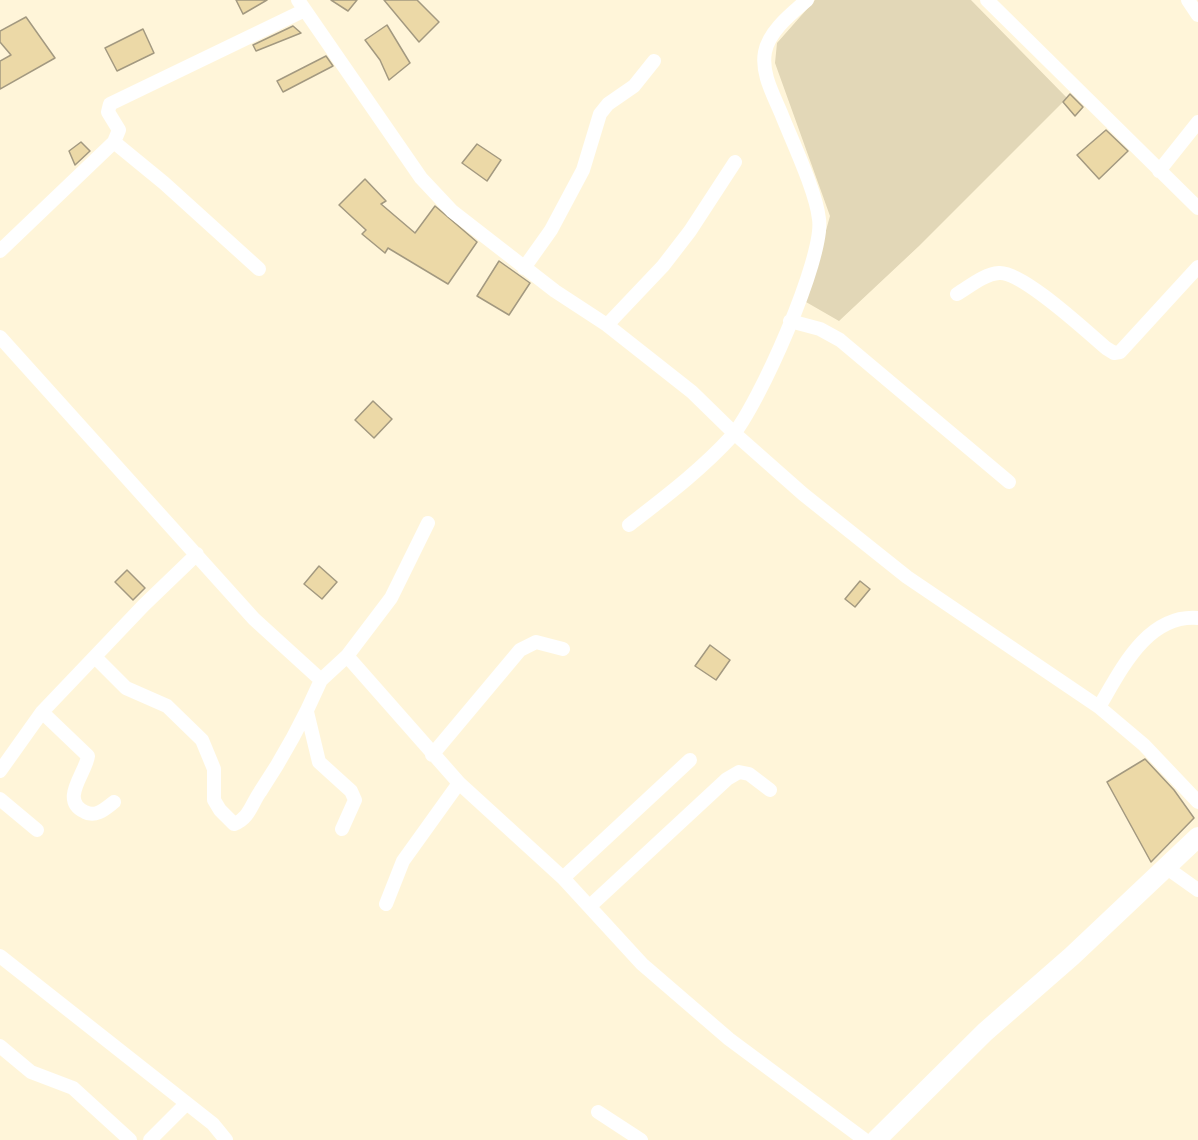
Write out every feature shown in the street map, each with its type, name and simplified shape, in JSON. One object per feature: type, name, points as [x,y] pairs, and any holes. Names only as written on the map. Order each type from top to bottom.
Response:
[{"type":"street","points":[[629,525],[699,470],[734,434],[763,382],[790,321],[817,247],[820,220],[813,196],[765,76],[765,53],[772,36],[807,0]]},
{"type":"street","points":[[987,0],[1198,208]]},
{"type":"street","points":[[1188,0],[1198,15]]},
{"type":"street","points":[[0,251],[114,142],[119,130],[108,112],[110,104],[303,4],[422,178],[452,211],[524,268],[607,325],[692,392],[734,434],[907,577],[1099,707],[1144,745],[1198,802]]},
{"type":"street","points":[[524,268],[551,230],[583,170],[600,114],[608,104],[634,86],[654,61]]},
{"type":"street","points":[[1159,171],[1198,122]]},
{"type":"street","points":[[114,142],[149,170],[259,268]]},
{"type":"street","points":[[607,325],[663,266],[690,231],[735,162]]},
{"type":"street","points":[[957,294],[990,275],[1009,274],[1038,292],[1113,353],[1120,352],[1198,267]]},
{"type":"street","points":[[790,321],[831,334],[1009,482]]},
{"type":"street","points":[[0,337],[254,619],[321,680]]},
{"type":"street","points":[[95,657],[126,688],[139,696],[158,700],[202,740],[213,769],[214,800],[234,824],[240,822],[250,810],[307,712],[321,680],[347,656],[391,598],[428,523]]},
{"type":"street","points":[[3,762],[42,712],[144,605],[198,555]]},
{"type":"street","points":[[1099,707],[1141,642],[1173,621],[1198,618]]},
{"type":"street","points":[[432,755],[520,650],[536,642],[562,649]]},
{"type":"street","points":[[347,656],[380,691],[432,755],[562,878],[642,964],[686,1004],[865,1140]]},
{"type":"street","points":[[42,712],[88,756],[74,787],[74,795],[81,810],[87,814],[99,813],[114,801]]},
{"type":"street","points":[[307,712],[320,762],[354,794],[353,807],[342,830]]},
{"type":"street","points":[[562,878],[690,760]]},
{"type":"street","points":[[590,906],[727,779],[739,772],[749,774],[770,790]]},
{"type":"street","points":[[386,904],[403,861],[459,783]]},
{"type":"street","points":[[0,799],[37,830]]},
{"type":"street","points":[[876,1140],[985,1032],[1167,868],[1198,837]]},
{"type":"street","points":[[1167,868],[1198,890]]},
{"type":"street","points":[[0,956],[213,1124],[226,1140]]},
{"type":"street","points":[[0,1046],[31,1072],[73,1088],[130,1140]]},
{"type":"street","points":[[150,1140],[186,1104]]},
{"type":"street","points":[[598,1112],[641,1140]]},
{"type":"shaded area","points":[[815,0],[971,0],[1067,98],[919,246],[839,321],[806,302],[830,216],[775,63],[777,43]]},
{"type":"building","points":[[236,0],[267,0],[243,14]]},
{"type":"building","points":[[331,0],[357,0],[348,11]]},
{"type":"building","points":[[384,0],[417,0],[439,22],[419,42]]},
{"type":"building","points":[[26,17],[55,58],[0,89],[0,61],[11,55],[0,42],[0,31]]},
{"type":"building","points":[[387,25],[410,63],[389,80],[380,60],[365,40]]},
{"type":"building","points":[[293,26],[301,33],[256,51],[253,45]]},
{"type":"building","points":[[143,29],[154,53],[117,71],[105,48]]},
{"type":"building","points":[[326,56],[333,66],[283,92],[277,81]]},
{"type":"building","points":[[1070,94],[1083,107],[1075,116],[1063,102]]},
{"type":"building","points":[[1106,130],[1128,151],[1099,179],[1077,155]]},
{"type":"building","points":[[81,142],[90,151],[75,165],[69,151]]},
{"type":"building","points":[[477,144],[501,160],[487,181],[462,163]]},
{"type":"building","points":[[365,179],[386,201],[381,204],[415,233],[435,206],[477,242],[448,284],[388,248],[385,253],[362,234],[366,230],[339,205]]},
{"type":"building","points":[[499,261],[530,283],[509,315],[477,296]]},
{"type":"building","points":[[373,401],[392,419],[374,438],[355,420]]},
{"type":"building","points":[[319,566],[337,582],[322,599],[304,584]]},
{"type":"building","points":[[127,570],[145,588],[133,600],[115,582]]},
{"type":"building","points":[[860,581],[870,589],[855,607],[845,599]]},
{"type":"building","points":[[710,645],[730,660],[716,680],[695,666]]},
{"type":"building","points":[[1145,759],[1174,790],[1194,818],[1151,862],[1107,782]]}]
